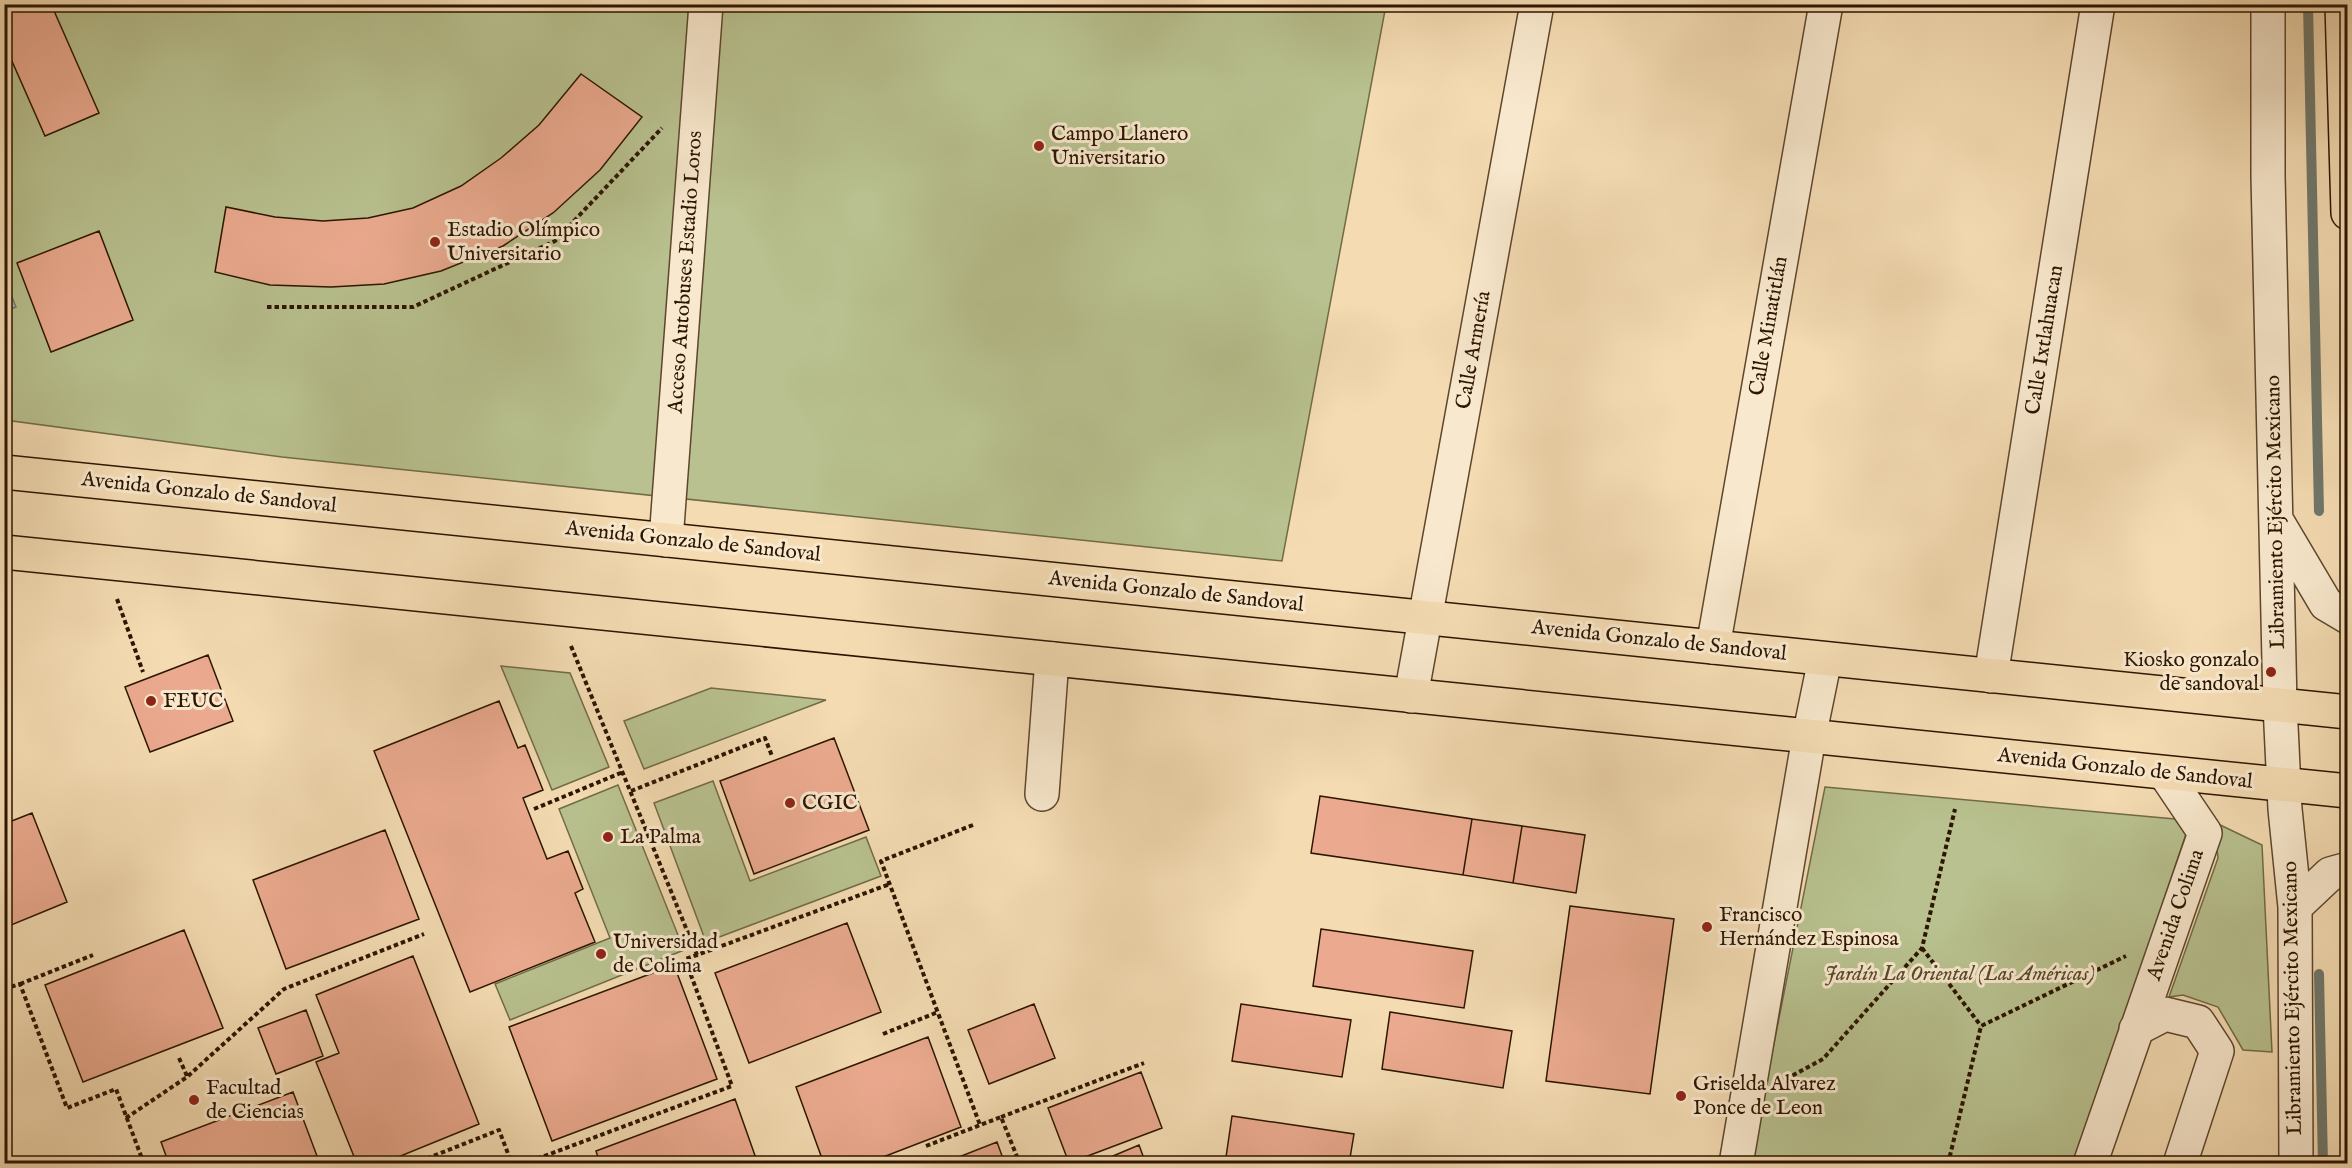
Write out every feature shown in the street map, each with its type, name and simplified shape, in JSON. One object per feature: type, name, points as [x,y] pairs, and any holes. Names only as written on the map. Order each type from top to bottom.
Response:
[{"type":"main road","points":[[2342,4],[2348,213]]},
{"type":"main road","name":"Avenida Gonzalo de Sandoval","points":[[4,472],[2348,712]]},
{"type":"main road","name":"Avenida Gonzalo de Sandoval","points":[[4,552],[2166,775],[2348,791]]},
{"type":"street","name":"Acceso Autobuses Estadio Loros","points":[[666,540],[706,4]]},
{"type":"street","name":"Calle Armería","points":[[1411,696],[1537,4]]},
{"type":"street","name":"Calle Minatitlán","points":[[1713,647],[1826,4]]},
{"type":"street","name":"Calle Ixtlahuacan","points":[[1991,676],[2098,4]]},
{"type":"street","name":"Libramiento Ejército Mexicano","points":[[2268,4],[2268,176],[2280,705],[2295,907],[2296,1164]]},
{"type":"street","points":[[2276,519],[2326,604],[2348,617]]},
{"type":"street","points":[[1736,1164],[1809,737],[1825,658]]},
{"type":"street","points":[[1042,794],[1052,659]]},
{"type":"street","name":"Avenida Colima","points":[[2090,1164],[2205,833],[2166,775]]},
{"type":"street","points":[[2295,907],[2330,874],[2348,869]]},
{"type":"street","name":"Avenida Colima","points":[[2136,1029],[2165,1014],[2198,1022],[2217,1052],[2180,1164]]},
{"type":"path","points":[[267,307],[413,307],[555,241],[667,122]]},
{"type":"path","points":[[104,562],[142,672]]},
{"type":"path","points":[[558,609],[697,955]]},
{"type":"path","points":[[631,791],[765,738],[772,756]]},
{"type":"path","points":[[534,809],[623,772]]},
{"type":"path","points":[[1782,1081],[1824,1059],[1922,948],[1955,808]]},
{"type":"path","points":[[973,825],[881,861],[980,1125]]},
{"type":"path","points":[[523,1164],[732,1086],[685,959],[890,884]]},
{"type":"path","points":[[126,1118],[187,1077],[284,989],[424,934]]},
{"type":"path","points":[[1922,948],[1981,1026]]},
{"type":"path","points":[[1981,1026],[2130,954]]},
{"type":"path","points":[[4,989],[93,955]]},
{"type":"path","points":[[20,984],[67,1108],[116,1089],[144,1164]]},
{"type":"path","points":[[883,1034],[938,1012]]},
{"type":"path","points":[[1948,1164],[1981,1026]]},
{"type":"path","points":[[179,1058],[187,1077]]},
{"type":"path","points":[[926,1146],[1144,1063]]},
{"type":"path","points":[[1002,1117],[1020,1164]]},
{"type":"path","points":[[413,1164],[499,1130],[512,1164]]},
{"type":"green space","points":[[5,5],[1386,5],[1282,561],[282,457],[5,420]]},
{"type":"green space","points":[[501,666],[570,673],[609,767],[552,790]]},
{"type":"green space","points":[[711,688],[826,700],[644,769],[624,721]]},
{"type":"green space","points":[[713,781],[750,881],[866,837],[881,876],[706,942],[654,803]]},
{"type":"green space","points":[[618,785],[684,950],[510,1020],[495,984],[610,938],[559,809]]},
{"type":"green space","name":"Jardín La Oriental (Las Américas)","points":[[1825,787],[2175,819],[2186,834],[2075,1163],[1750,1164]]},
{"type":"green space","points":[[2214,822],[2262,845],[2272,1052],[2243,1050],[2218,1007],[2183,995],[2169,997],[2218,858]]},
{"type":"water","points":[[4,277],[16,307],[5,311],[4,311]]},
{"type":"building","points":[[4,4],[51,4],[99,113],[45,136],[4,43]]},
{"type":"building","points":[[581,74],[642,117],[600,170],[553,213],[503,246],[441,271],[384,284],[331,287],[270,285],[215,272],[226,207],[275,217],[323,221],[368,218],[413,208],[461,186],[501,158],[539,125]]},
{"type":"building","points":[[99,231],[133,320],[51,352],[17,263]]},
{"type":"building","points":[[208,655],[233,721],[150,752],[125,687]]},
{"type":"building","points":[[499,701],[518,748],[525,745],[543,790],[523,798],[547,859],[568,851],[583,889],[575,893],[595,942],[470,992],[374,751]]},
{"type":"building","points":[[834,738],[869,830],[754,874],[720,781]]},
{"type":"building","points":[[1320,796],[1472,819],[1463,875],[1311,853]]},
{"type":"building","points":[[32,813],[67,902],[4,928],[4,824]]},
{"type":"building","points":[[1472,819],[1522,826],[1513,883],[1463,875]]},
{"type":"building","points":[[1522,826],[1585,835],[1576,893],[1513,883]]},
{"type":"building","points":[[385,830],[419,919],[286,969],[253,880]]},
{"type":"building","points":[[1570,906],[1674,919],[1650,1094],[1546,1081]]},
{"type":"building","points":[[847,923],[881,1012],[749,1063],[715,973]]},
{"type":"building","points":[[1321,929],[1473,951],[1464,1008],[1313,986]]},
{"type":"building","points":[[184,930],[223,1028],[83,1082],[45,985]]},
{"type":"building","points":[[413,956],[479,1124],[381,1164],[357,1164],[316,1062],[339,1053],[316,995]]},
{"type":"building","points":[[674,965],[717,1079],[552,1141],[509,1027]]},
{"type":"building","points":[[1034,1004],[1055,1058],[989,1084],[968,1030]]},
{"type":"building","points":[[1241,1004],[1351,1020],[1342,1077],[1232,1061]]},
{"type":"building","points":[[306,1010],[323,1056],[276,1074],[258,1028]]},
{"type":"building","points":[[1390,1012],[1512,1031],[1503,1088],[1382,1069]]},
{"type":"building","points":[[928,1037],[961,1127],[865,1164],[824,1164],[796,1087]]},
{"type":"building","points":[[1141,1072],[1162,1128],[1069,1163],[1048,1108]]},
{"type":"building","points":[[293,1092],[320,1164],[169,1164],[161,1142]]},
{"type":"building","points":[[735,1099],[758,1164],[600,1164],[596,1151]]},
{"type":"building","points":[[1232,1116],[1354,1134],[1349,1164],[1225,1164]]},
{"type":"building","points":[[997,1142],[1005,1164],[941,1164]]},
{"type":"building","points":[[1139,1145],[1146,1164],[1094,1164]]},
{"type":"waterway","points":[[2308,4],[2319,511]]},
{"type":"waterway","points":[[2319,974],[2323,1164]]},
{"type":"place","name":"Campo Llanero Universitario","points":[[1039,146]]},
{"type":"place","name":"Estadio Olímpico Universitario","points":[[435,242]]},
{"type":"place","name":"Kiosko gonzalo de sandoval","points":[[2271,672]]},
{"type":"place","name":"FEUC","points":[[151,701]]},
{"type":"place","name":"CGIC","points":[[790,803]]},
{"type":"place","name":"La Palma","points":[[608,837]]},
{"type":"place","name":"Francisco Hernández Espinosa","points":[[1707,927]]},
{"type":"place","name":"Universidad de Colima","points":[[601,954]]},
{"type":"place","name":"Griselda Alvarez Ponce de Leon","points":[[1681,1096]]},
{"type":"place","name":"Facultad de Ciencias","points":[[194,1100]]}]
